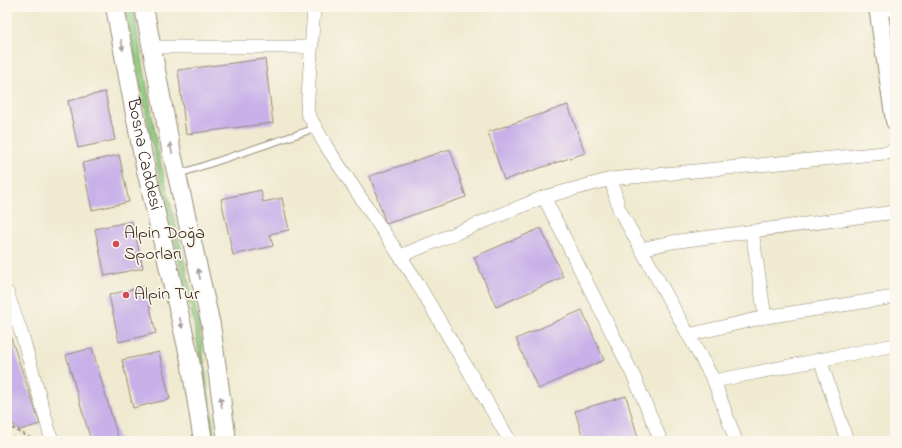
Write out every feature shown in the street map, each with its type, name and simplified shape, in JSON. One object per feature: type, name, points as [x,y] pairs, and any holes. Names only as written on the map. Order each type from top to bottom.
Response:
[{"type":"main road","name":"Bosna Caddesi","points":[[115,7],[142,157],[190,360],[203,441]]},
{"type":"main road","points":[[144,7],[150,47],[211,325],[227,441]]},
{"type":"main road","points":[[878,7],[895,121]]},
{"type":"street","points":[[314,7],[307,112],[400,256],[510,441]]},
{"type":"street","points":[[150,47],[311,47]]},
{"type":"street","points":[[400,256],[544,197],[611,179],[895,152]]},
{"type":"street","points":[[611,179],[620,209],[714,381],[736,441]]},
{"type":"street","points":[[544,197],[634,377],[662,441]]},
{"type":"street","points":[[641,249],[672,242],[854,219],[895,212]]},
{"type":"street","points":[[752,231],[765,317]]},
{"type":"street","points":[[7,292],[23,338],[52,441]]},
{"type":"street","points":[[688,335],[765,317],[895,297]]},
{"type":"street","points":[[714,381],[895,345]]},
{"type":"street","points":[[820,359],[847,441]]},
{"type":"lane","points":[[177,174],[316,128]]},
{"type":"path","points":[[7,425],[35,441]]},
{"type":"path","points":[[7,434],[18,441]]},
{"type":"green space","points":[[125,7],[133,7],[158,151],[199,324],[215,441],[213,441],[195,328],[154,153]]},
{"type":"building","points":[[265,59],[273,123],[186,134],[178,70]]},
{"type":"building","points":[[105,92],[115,140],[78,148],[68,101]]},
{"type":"building","points":[[568,105],[585,153],[504,180],[488,132]]},
{"type":"building","points":[[450,149],[466,197],[386,224],[370,176]]},
{"type":"building","points":[[119,155],[129,202],[92,210],[82,163]]},
{"type":"building","points":[[261,190],[263,202],[282,198],[289,230],[270,234],[273,246],[233,255],[221,199]]},
{"type":"building","points":[[132,221],[143,268],[105,276],[95,229]]},
{"type":"building","points":[[541,228],[563,277],[496,307],[474,257]]},
{"type":"building","points":[[145,286],[156,333],[119,342],[109,295]]},
{"type":"building","points":[[582,310],[604,360],[538,389],[516,339]]},
{"type":"building","points":[[7,326],[40,424],[20,430],[7,419]]},
{"type":"building","points":[[92,348],[119,441],[91,441],[66,355]]},
{"type":"building","points":[[159,352],[170,399],[133,408],[122,360]]},
{"type":"building","points":[[626,396],[639,441],[584,441],[575,411]]},
{"type":"place","name":"Alpin Doğa Sporları","points":[[116,244]]},
{"type":"place","name":"Alpin Tur","points":[[126,295]]}]
